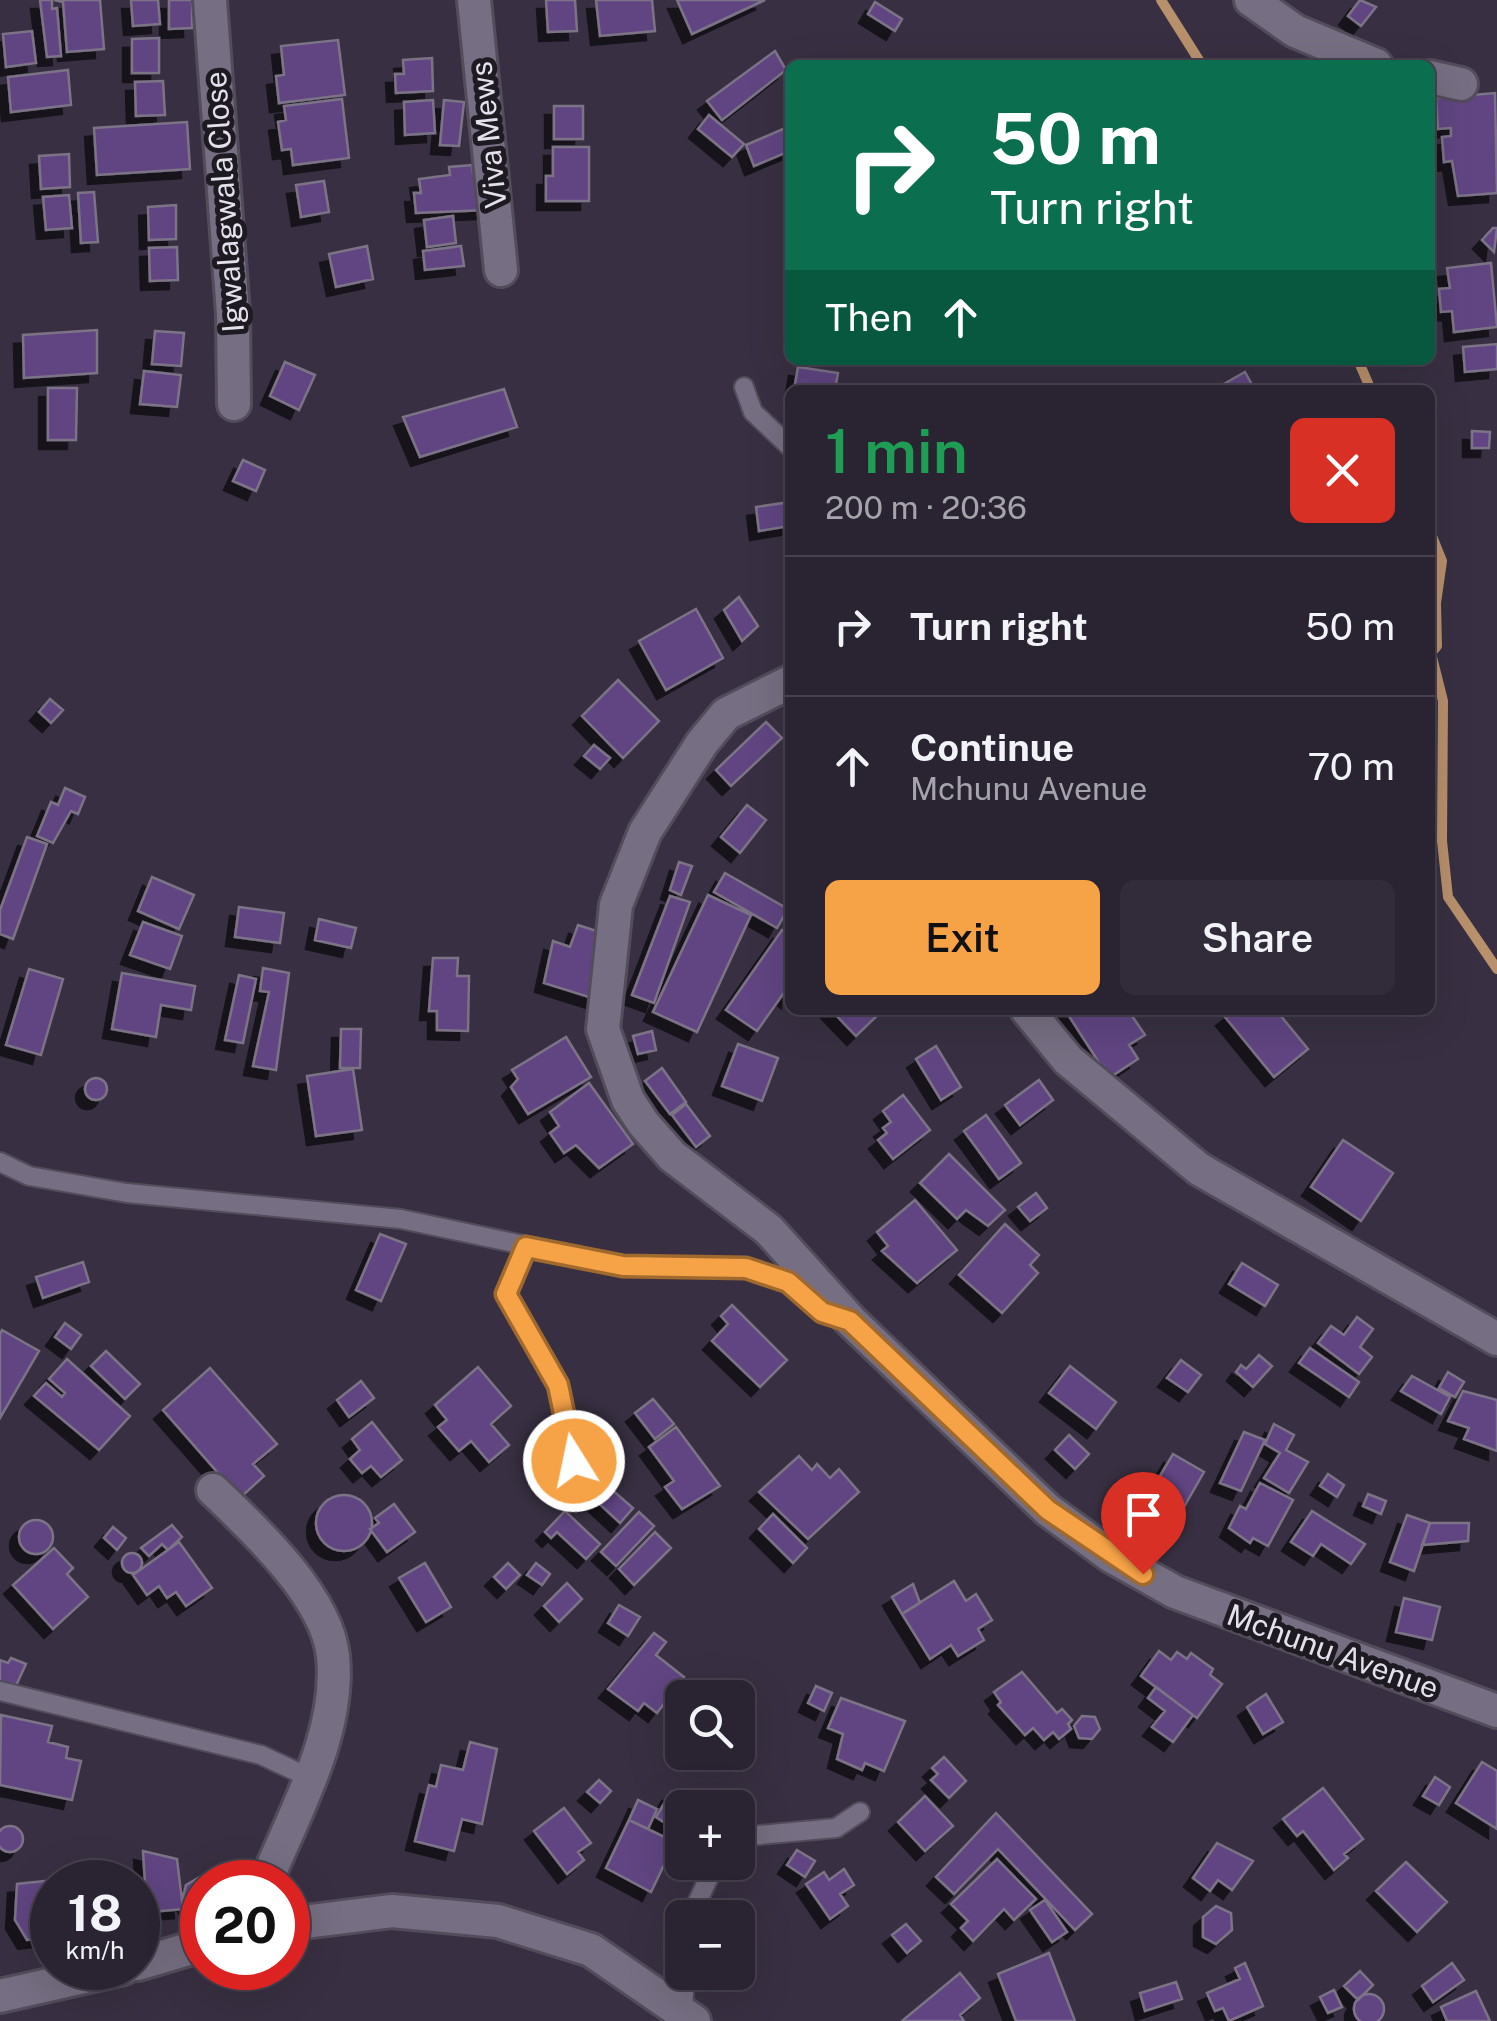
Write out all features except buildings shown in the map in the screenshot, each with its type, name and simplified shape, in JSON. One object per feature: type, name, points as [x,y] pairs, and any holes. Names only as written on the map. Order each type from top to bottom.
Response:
[{"type":"street","name":"Igwalagwala Close","points":[[210,0],[232,314],[234,404]]},
{"type":"street","name":"Viva Mews","points":[[474,0],[501,270]]},
{"type":"street","points":[[1250,0],[1295,31],[1364,60]]},
{"type":"street","name":"Mchunu Avenue","points":[[785,684],[726,714],[702,743],[646,832],[616,906],[604,1030],[628,1100],[643,1123],[672,1156],[769,1230],[850,1321],[1048,1510],[1111,1556],[1194,1599],[1497,1711]]},
{"type":"street","points":[[1031,1015],[1068,1060],[1198,1169],[1497,1339]]},
{"type":"street","points":[[213,1490],[293,1576],[333,1652],[326,1730],[275,1860]]},
{"type":"street","points":[[310,1921],[392,1911],[498,1921],[591,1950],[688,2016]]},
{"type":"street","points":[[0,1996],[30,1989]]},
{"type":"lane","points":[[744,387],[753,412],[785,443]]},
{"type":"lane","points":[[0,1162],[29,1176],[109,1190],[401,1219],[623,1266],[746,1268],[788,1282],[822,1312],[850,1321]]},
{"type":"lane","points":[[526,1247],[506,1294],[558,1385],[574,1461]]},
{"type":"lane","points":[[0,1691],[261,1755],[308,1777]]},
{"type":"lane","points":[[755,1835],[836,1828],[860,1812]]},
{"type":"lane","points":[[686,1990],[688,2016]]},
{"type":"waterway","points":[[1161,0],[1199,60]]},
{"type":"waterway","points":[[1360,365],[1369,385]]},
{"type":"waterway","points":[[1435,544],[1442,561],[1435,648]]},
{"type":"waterway","points":[[1435,669],[1443,701],[1442,841],[1448,897],[1497,969]]},
{"type":"route","points":[[574,1461],[558,1385],[506,1294],[526,1247],[623,1266],[746,1268],[788,1282],[822,1312],[850,1321],[1048,1510],[1143,1574]]}]
